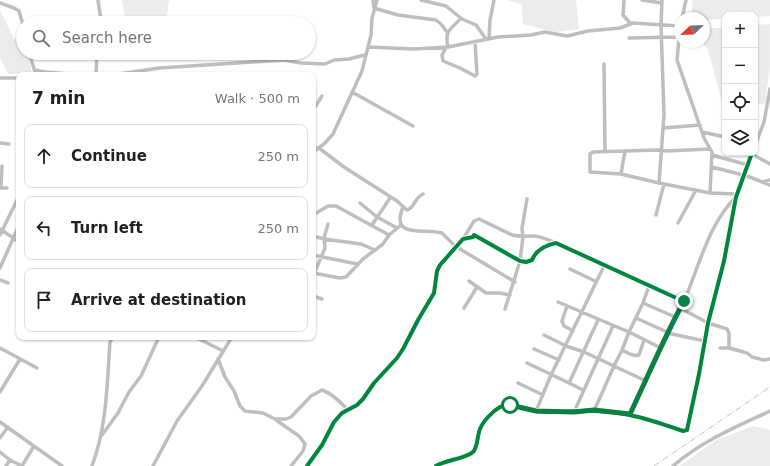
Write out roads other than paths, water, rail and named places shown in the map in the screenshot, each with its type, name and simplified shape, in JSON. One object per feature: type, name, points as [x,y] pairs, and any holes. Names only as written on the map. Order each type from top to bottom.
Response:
[{"type":"street","points":[[98,0],[101,16]]},
{"type":"street","points":[[373,0],[374,8]]},
{"type":"street","points":[[316,150],[333,134],[362,71],[368,47],[374,8],[377,0]]},
{"type":"street","points":[[421,0],[446,6],[461,18],[476,25],[488,38]]},
{"type":"street","points":[[488,38],[494,0]]},
{"type":"street","points":[[624,0],[622,16],[630,23]]},
{"type":"street","points":[[642,0],[662,1],[661,25],[664,96],[659,183]]},
{"type":"street","points":[[683,12],[686,0]]},
{"type":"street","points":[[0,3],[19,11],[20,16]]},
{"type":"street","points":[[374,8],[398,15],[436,20],[447,32]]},
{"type":"street","points":[[461,18],[447,32],[447,48],[442,56],[443,61],[475,76],[477,74],[475,42]]},
{"type":"street","points":[[368,47],[414,49],[447,48],[488,38],[531,35],[545,32],[567,36],[588,31],[620,28],[630,23],[674,26]]},
{"type":"street","points":[[629,38],[674,37]]},
{"type":"street","points":[[678,48],[677,60],[705,141],[712,154],[710,193]]},
{"type":"street","points":[[143,72],[164,68],[284,60],[301,63],[325,64],[334,60],[350,59],[365,55]]},
{"type":"street","points":[[31,60],[35,70],[44,72]]},
{"type":"street","points":[[96,72],[97,60]]},
{"type":"street","points":[[604,64],[605,152]]},
{"type":"street","points":[[0,78],[16,78]]},
{"type":"street","points":[[758,136],[765,118],[770,89]]},
{"type":"street","points":[[352,92],[413,126]]},
{"type":"street","points":[[316,105],[322,96]]},
{"type":"street","points":[[765,118],[770,122]]},
{"type":"street","points":[[663,128],[700,125]]},
{"type":"street","points":[[702,132],[722,136]]},
{"type":"street","points":[[0,143],[9,144]]},
{"type":"street","points":[[319,148],[344,168],[399,203],[407,210],[410,209],[417,197],[423,194]]},
{"type":"street","points":[[710,149],[591,153],[590,172],[621,174],[710,193],[736,196]]},
{"type":"street","points":[[621,174],[625,151]]},
{"type":"street","points":[[712,154],[748,165]]},
{"type":"street","points":[[436,466],[442,462],[471,453],[475,448],[480,428],[492,413],[502,405],[510,405],[536,411],[574,412],[594,410],[630,414],[683,431],[687,430],[708,323],[724,261],[736,196],[751,156]]},
{"type":"street","points":[[757,156],[770,164]]},
{"type":"street","points":[[2,166],[1,188],[7,188]]},
{"type":"street","points":[[712,167],[744,175],[770,185]]},
{"type":"street","points":[[762,182],[770,180]]},
{"type":"street","points":[[656,215],[664,184]]},
{"type":"street","points":[[678,224],[696,190]]},
{"type":"street","points":[[630,414],[667,333],[684,301],[715,226],[725,209],[736,196]]},
{"type":"street","points":[[372,225],[390,198]]},
{"type":"street","points":[[505,309],[515,282],[520,261],[523,237],[522,228],[527,199]]},
{"type":"street","points":[[0,235],[1,230],[16,202]]},
{"type":"street","points":[[360,204],[377,217],[397,228]]},
{"type":"street","points":[[316,213],[326,207],[333,205],[389,235]]},
{"type":"street","points":[[403,207],[399,218],[401,225],[406,230],[442,233],[455,246],[515,282]]},
{"type":"street","points":[[307,466],[322,445],[334,422],[342,412],[355,406],[363,399],[386,368],[392,364],[400,354],[434,293],[437,271],[440,265],[455,246],[463,239],[474,221],[478,219],[512,235],[543,238],[556,243],[684,301]]},
{"type":"street","points":[[316,268],[325,248],[324,239],[328,224]]},
{"type":"street","points":[[316,273],[343,278],[349,275],[357,264],[386,242],[389,235],[401,225]]},
{"type":"street","points":[[1,230],[16,240]]},
{"type":"street","points":[[0,268],[16,232]]},
{"type":"street","points":[[463,239],[472,238],[474,235],[520,261],[526,262],[532,260],[534,255],[541,248],[556,243]]},
{"type":"street","points":[[316,237],[361,244],[375,250]]},
{"type":"street","points":[[316,256],[357,264]]},
{"type":"street","points":[[536,411],[551,376],[604,266]]},
{"type":"street","points":[[570,269],[596,281]]},
{"type":"street","points":[[0,280],[8,283]]},
{"type":"street","points":[[469,281],[486,293],[510,295]]},
{"type":"street","points":[[594,410],[643,303],[649,286]]},
{"type":"street","points":[[464,308],[477,287]]},
{"type":"street","points":[[316,297],[322,298]]},
{"type":"street","points":[[558,302],[629,332],[661,348]]},
{"type":"street","points":[[643,303],[675,317]]},
{"type":"street","points":[[568,306],[562,321],[564,326],[573,331]]},
{"type":"street","points":[[680,308],[708,323],[729,331],[729,348]]},
{"type":"street","points":[[636,318],[667,333],[705,341]]},
{"type":"street","points":[[568,383],[598,320]]},
{"type":"street","points":[[574,412],[613,326]]},
{"type":"street","points":[[544,335],[646,381]]},
{"type":"street","points":[[92,466],[101,436],[106,403],[111,340]]},
{"type":"street","points":[[101,436],[118,413],[129,392],[141,376],[158,340]]},
{"type":"street","points":[[200,340],[223,351]]},
{"type":"street","points":[[153,466],[177,421],[202,386],[230,340]]},
{"type":"street","points":[[622,350],[633,356],[637,356],[639,355],[644,340]]},
{"type":"street","points":[[0,348],[37,368]]},
{"type":"street","points":[[720,348],[729,348],[764,360],[770,359]]},
{"type":"street","points":[[534,349],[559,360]]},
{"type":"street","points":[[0,392],[20,359]]},
{"type":"street","points":[[218,359],[225,377],[234,390],[241,409],[249,412],[263,413],[275,419],[299,436],[305,444],[303,451],[291,466]]},
{"type":"street","points":[[527,363],[551,376],[583,390]]},
{"type":"street","points":[[0,381],[5,384]]},
{"type":"street","points":[[518,383],[543,396]]},
{"type":"street","points":[[275,419],[286,419],[291,416],[311,396],[322,390],[331,394],[347,409]]},
{"type":"street","points":[[674,466],[700,445],[770,411]]},
{"type":"street","points":[[0,422],[62,466]]},
{"type":"street","points":[[0,438],[8,427]]},
{"type":"street","points":[[0,452],[10,460],[22,466],[34,446]]},
{"type":"street","points":[[6,466],[10,460]]},
{"type":"street","points":[[53,466],[55,462]]},
{"type":"railway","points":[[654,466],[770,387]]}]
